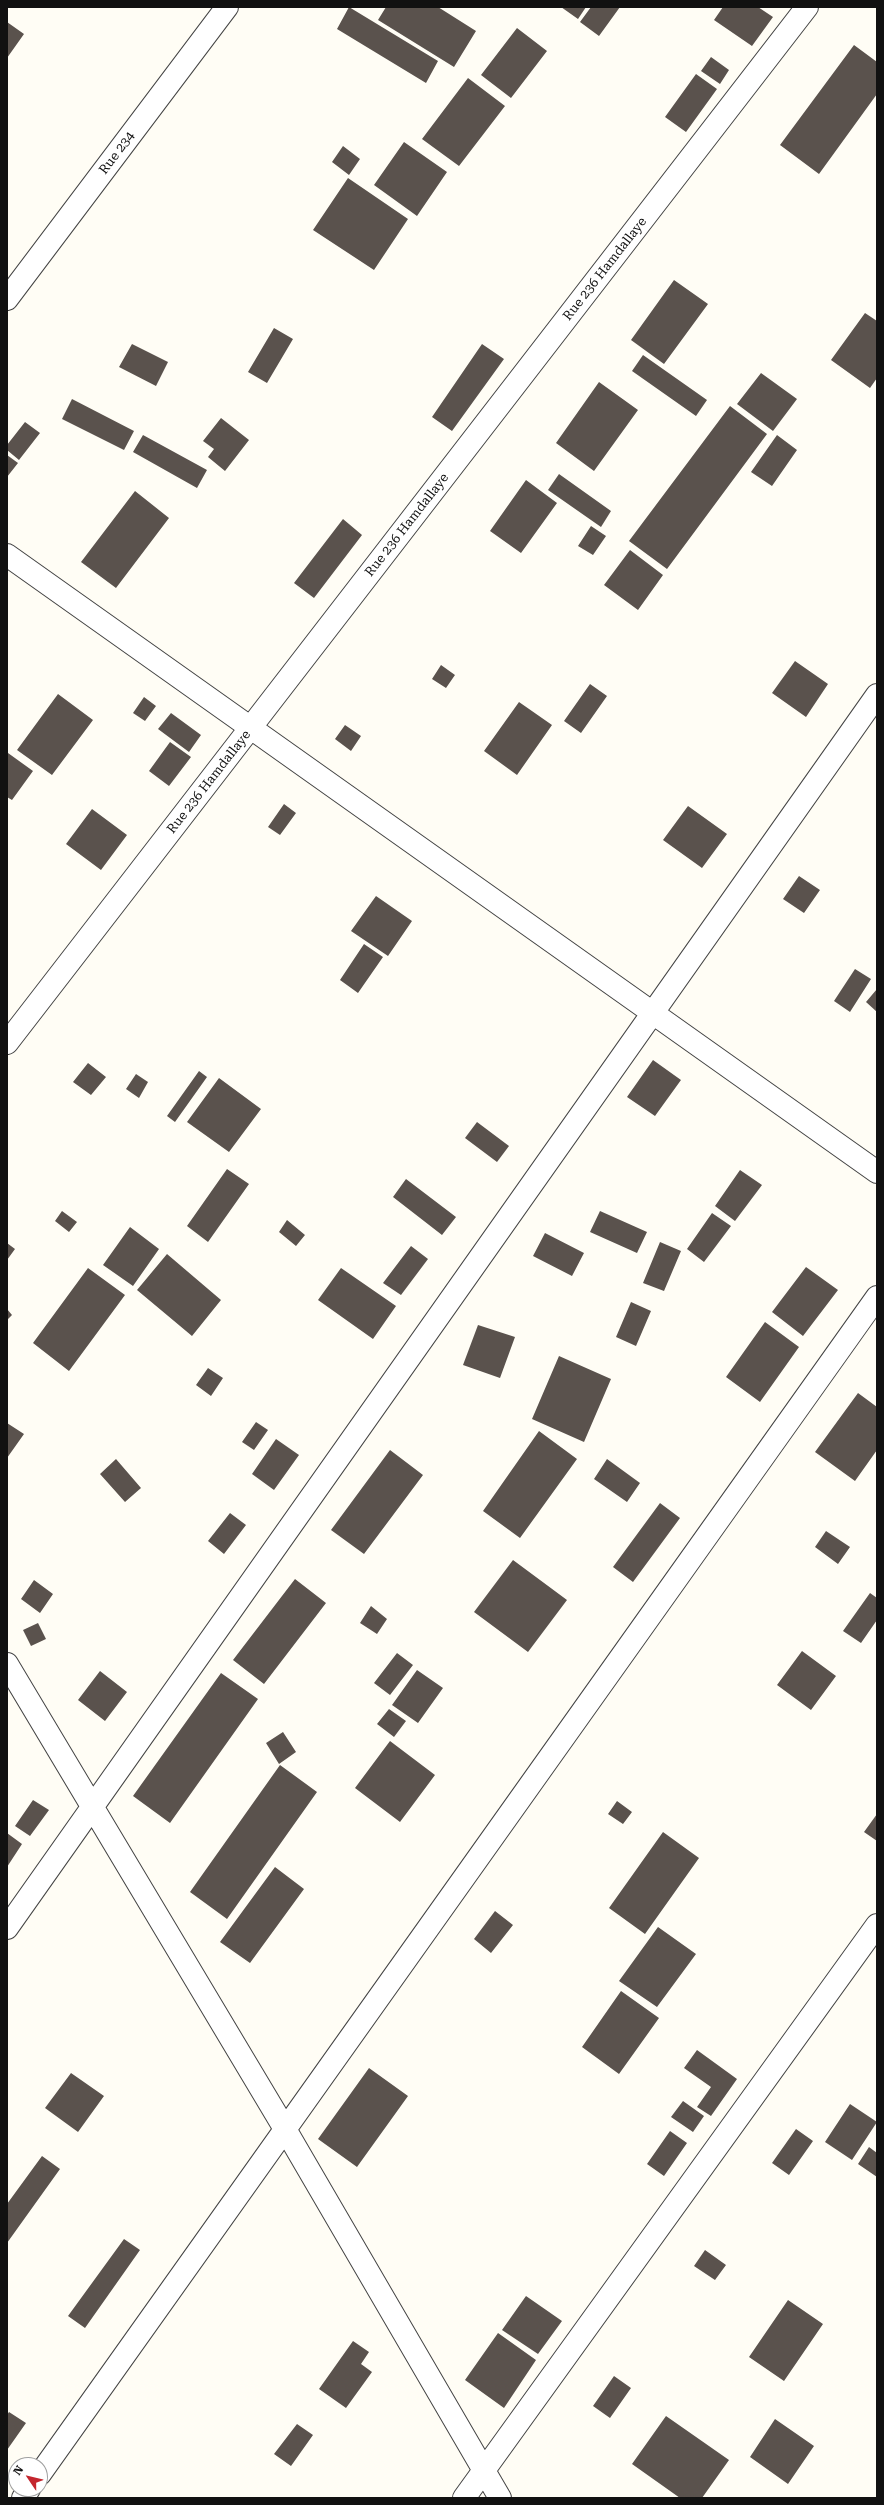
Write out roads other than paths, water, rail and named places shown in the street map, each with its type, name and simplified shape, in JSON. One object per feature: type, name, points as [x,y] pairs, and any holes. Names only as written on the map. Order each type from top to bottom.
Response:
[{"type":"street","name":"Rue 234","points":[[7,299],[227,7]]},
{"type":"street","name":"Rue 236 Hamdallaye","points":[[7,1043],[807,7]]},
{"type":"street","points":[[7,555],[652,1014],[877,1172]]},
{"type":"street","points":[[7,1928],[877,695]]},
{"type":"street","points":[[48,2463],[877,1297]]},
{"type":"street","points":[[7,1664],[92,1809],[285,2129],[500,2498]]},
{"type":"street","points":[[464,2498],[877,1925]]}]
